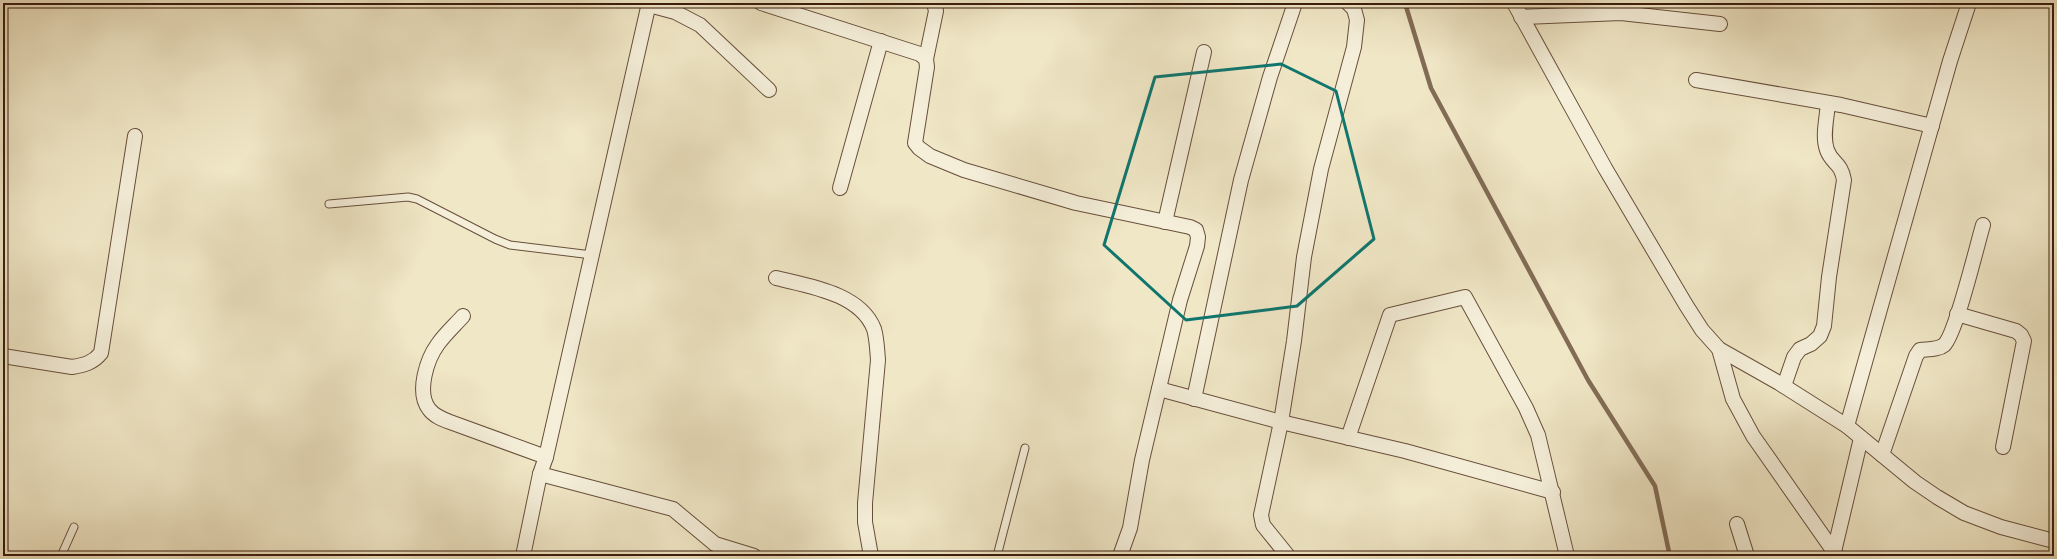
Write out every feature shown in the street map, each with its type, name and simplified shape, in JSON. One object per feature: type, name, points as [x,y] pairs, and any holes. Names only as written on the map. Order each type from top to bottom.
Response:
[{"type":"street","points":[[761,3],[913,51],[926,59]]},
{"type":"street","points":[[934,3],[936,11],[926,59],[927,67],[915,143],[919,148],[943,163],[964,170],[1076,203],[1190,227],[1196,230],[1198,237],[1197,246],[1180,300],[1142,460],[1134,511],[1120,556]]},
{"type":"street","points":[[1194,399],[1240,180],[1270,77],[1295,3]]},
{"type":"street","points":[[1288,556],[1263,525],[1261,515],[1281,422],[1294,341],[1304,257],[1321,169],[1354,47],[1357,20],[1354,9],[1348,3]]},
{"type":"street","points":[[1514,3],[1605,168],[1686,305],[1702,330],[1719,349],[1784,386],[1847,426],[1937,497],[1964,513],[2001,527],[2054,541]]},
{"type":"street","points":[[1847,426],[1950,61],[1970,3]]},
{"type":"street","points":[[523,556],[540,474],[546,457],[649,4],[676,12],[700,25],[768,90]]},
{"type":"street","points":[[1521,17],[1602,12],[1720,24]]},
{"type":"street","points":[[840,188],[881,41]]},
{"type":"street","points":[[1165,222],[1204,52]]},
{"type":"street","points":[[1696,80],[1828,103],[1932,126]]},
{"type":"street","points":[[1784,386],[1794,357],[1800,349],[1812,344],[1820,336],[1824,326],[1829,277],[1844,180],[1843,170],[1839,164],[1831,158],[1825,141],[1828,103]]},
{"type":"street","points":[[3,356],[72,367],[83,366],[95,360],[101,354],[135,136]]},
{"type":"street","points":[[1882,455],[1916,356],[1920,350],[1938,348],[1944,345],[1954,328],[1983,225]]},
{"type":"street","points":[[776,278],[836,294],[857,308],[873,328],[877,342],[878,360],[865,503],[865,522],[871,556]]},
{"type":"street","points":[[1348,438],[1390,315],[1464,297],[1526,408],[1538,435],[1567,556]]},
{"type":"street","points":[[1957,314],[2016,331],[2022,335],[2024,341],[2003,447]]},
{"type":"street","points":[[463,316],[438,344],[427,368],[423,391],[429,409],[438,417],[450,422],[546,457]]},
{"type":"street","points":[[1719,349],[1733,399],[1753,436],[1834,555]]},
{"type":"street","points":[[1159,389],[1281,422],[1405,451],[1552,492]]},
{"type":"street","points":[[1834,555],[1862,438]]},
{"type":"street","points":[[540,474],[673,509],[715,544],[754,556]]},
{"type":"street","points":[[1737,524],[1747,556]]},
{"type":"lane","points":[[329,204],[408,197],[417,199],[489,236],[510,245],[523,248],[592,255]]},
{"type":"lane","points":[[997,556],[1025,448]]},
{"type":"lane","points":[[62,556],[74,526]]},
{"type":"highlighted area","points":[[1281,64],[1336,91],[1374,239],[1297,306],[1186,320],[1104,245],[1155,77]]},
{"type":"waterway","points":[[1405,3],[1431,88],[1588,380],[1655,486],[1669,552],[1672,556]]}]
